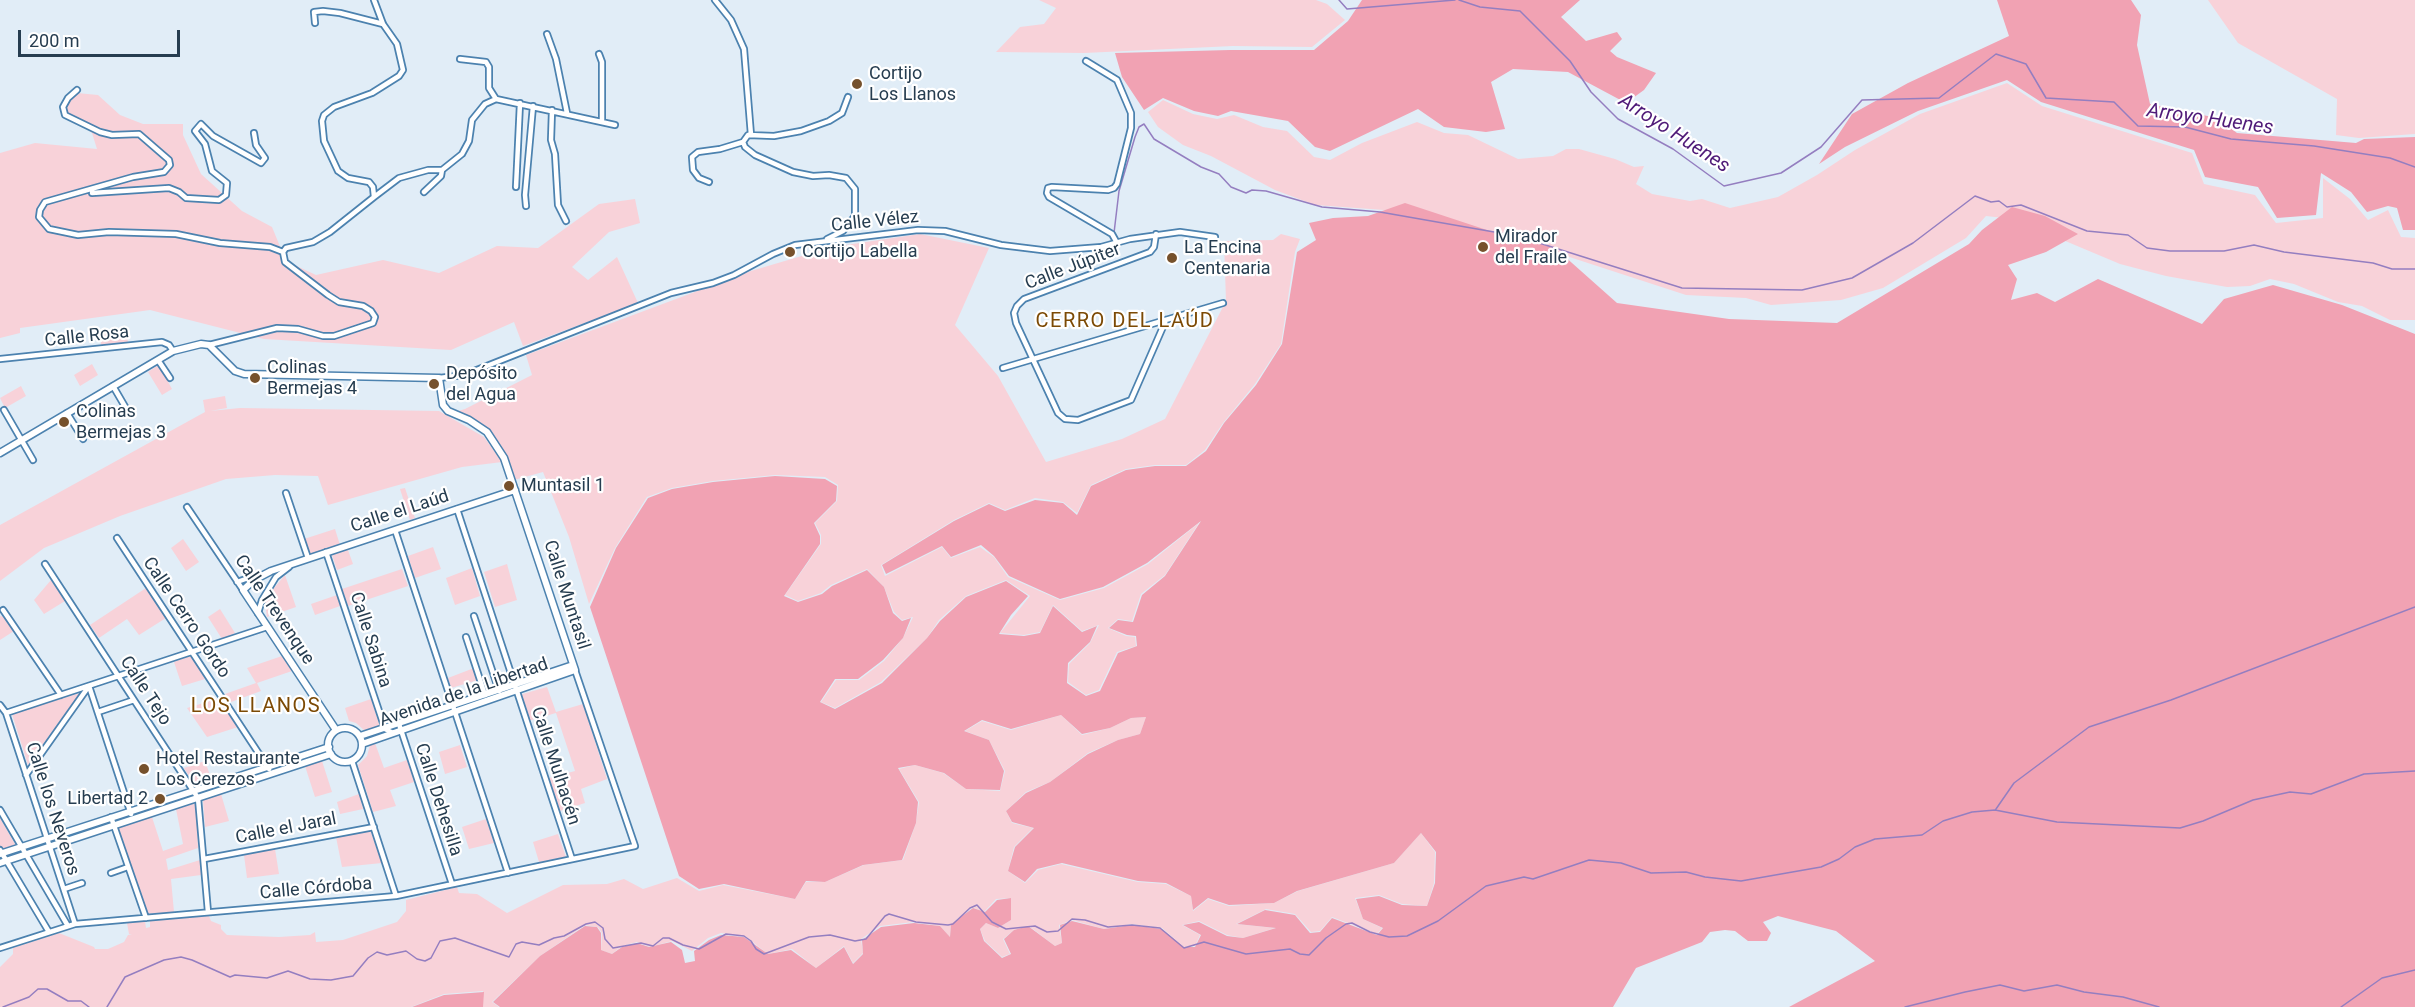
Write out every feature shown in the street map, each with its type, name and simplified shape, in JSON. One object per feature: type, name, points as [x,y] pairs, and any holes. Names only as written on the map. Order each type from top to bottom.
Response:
[{"type":"street","points":[[374,0],[383,24],[397,44],[403,70],[399,76],[372,93],[334,107],[324,115],[322,121],[324,141],[338,171],[348,178],[369,182],[373,187],[374,197]]},
{"type":"street","points":[[715,0],[731,20],[744,49],[751,135]]},
{"type":"street","points":[[315,23],[314,12],[323,11],[383,24]]},
{"type":"street","points":[[547,34],[556,59],[567,113]]},
{"type":"street","points":[[599,54],[602,62],[602,122]]},
{"type":"street","points":[[460,59],[486,62],[489,67],[489,88],[496,99]]},
{"type":"street","points":[[1086,61],[1117,80],[1131,113],[1131,128],[1117,184],[1108,190],[1052,187],[1048,188],[1047,193],[1049,197],[1112,234],[1118,243]]},
{"type":"street","points":[[77,90],[68,98],[63,107],[65,115],[100,132],[112,135],[139,134],[169,160],[170,165],[165,172],[134,177],[45,202],[39,217],[43,224],[63,233],[78,235],[109,232],[176,234],[220,243],[270,247],[283,252]]},
{"type":"street","points":[[709,182],[699,178],[693,170],[692,157],[698,152],[720,149],[743,142],[748,135],[774,136],[801,131],[829,121],[842,113],[848,97]]},
{"type":"street","points":[[283,252],[286,248],[313,242],[330,232],[399,178],[428,170],[442,170],[462,154],[470,141],[472,120],[485,104],[496,99],[615,125]]},
{"type":"street","points":[[516,187],[520,103]]},
{"type":"street","points":[[526,206],[533,106]]},
{"type":"street","points":[[552,110],[551,140],[555,154],[558,205],[566,221]]},
{"type":"street","points":[[80,194],[169,188],[196,201],[219,200],[226,195],[227,183],[212,171],[208,151],[195,131],[201,124],[213,136],[261,164],[265,158],[256,145],[254,133]]},
{"type":"street","points":[[743,142],[745,147],[755,155],[793,172],[813,177],[846,178],[855,189],[857,210],[852,222],[843,231],[825,240]]},
{"type":"street","points":[[424,192],[441,176],[442,170]]},
{"type":"street","name":"Calle Vélez","points":[[439,378],[464,375],[671,293],[713,283],[795,245],[918,230],[945,231],[1002,245],[1050,251],[1101,247],[1156,234],[1180,232],[1215,237]]},
{"type":"street","name":"Calle Júpiter","points":[[1156,234],[1155,247],[1150,252],[1024,299],[1014,313],[1058,413],[1065,419],[1078,420],[1131,400],[1166,320]]},
{"type":"street","points":[[0,453],[174,351],[277,328],[298,328],[323,336],[334,336],[373,323],[375,316],[371,311],[363,306],[339,302],[328,295],[285,262],[283,252]]},
{"type":"street","points":[[1003,368],[1223,303]]},
{"type":"street","name":"Calle Rosa","points":[[0,359],[162,342],[174,351]]},
{"type":"street","points":[[209,345],[235,371],[244,374],[439,378]]},
{"type":"street","points":[[159,360],[170,378]]},
{"type":"street","name":"Calle Muntasil","points":[[439,378],[443,405],[448,411],[475,424],[491,436],[504,458],[635,846]]},
{"type":"street","points":[[113,386],[127,410]]},
{"type":"street","points":[[4,410],[33,460]]},
{"type":"street","points":[[67,413],[83,440]]},
{"type":"street","name":"Calle el Laúd","points":[[237,582],[515,490]]},
{"type":"street","points":[[286,493],[308,558]]},
{"type":"street","name":"Calle Trevenque","points":[[187,507],[336,730]]},
{"type":"street","name":"Calle Mulhacén","points":[[457,509],[572,860]]},
{"type":"street","points":[[395,530],[508,873]]},
{"type":"street","name":"Calle Cerro Gordo","points":[[117,538],[268,766],[270,774]]},
{"type":"street","name":"Calle Sabina","points":[[326,552],[385,729]]},
{"type":"street","name":"Calle el Laúd","points":[[258,613],[262,600],[276,577],[294,563]]},
{"type":"street","name":"Calle Tejo","points":[[45,564],[196,795],[208,912]]},
{"type":"street","name":"Calle el Laúd","points":[[243,590],[266,573]]},
{"type":"street","points":[[3,609],[61,695]]},
{"type":"street","points":[[474,616],[499,691]]},
{"type":"street","points":[[6,713],[267,627]]},
{"type":"street","points":[[466,638],[485,695]]},
{"type":"street","name":"Avenida de la Libertad","points":[[360,736],[400,727],[574,668]]},
{"type":"street","points":[[89,686],[133,819]]},
{"type":"street","points":[[26,775],[89,686]]},
{"type":"street","name":"Avenida de la Libertad","points":[[454,709],[485,695],[515,689]]},
{"type":"street","points":[[98,712],[134,700]]},
{"type":"street","name":"Calle los Neveros","points":[[0,705],[6,713],[75,924]]},
{"type":"street","name":"Avenida de la Libertad","points":[[362,744],[393,733],[400,727]]},
{"type":"street","name":"Calle Dehesilla","points":[[400,727],[452,884]]},
{"type":"street","points":[[352,729],[360,736],[362,744],[360,752],[352,760],[338,760],[330,750],[330,737],[336,730],[352,729]]},
{"type":"street","points":[[385,729],[393,733]]},
{"type":"street","points":[[3,862],[114,826],[268,766],[330,750]]},
{"type":"street","points":[[49,932],[3,862],[1,853],[111,817],[270,774],[330,750]]},
{"type":"street","points":[[352,760],[396,896]]},
{"type":"street","points":[[0,810],[68,926]]},
{"type":"street","points":[[111,817],[146,918]]},
{"type":"street","name":"Calle el Jaral","points":[[204,859],[374,827]]},
{"type":"street","name":"Calle Córdoba","points":[[0,948],[75,924],[396,896],[635,846]]},
{"type":"street","points":[[111,873],[128,867]]},
{"type":"street","points":[[64,889],[82,883]]},
{"type":"shaded area","points":[[1039,0],[1316,0],[1327,4],[1345,20],[1312,47],[1233,46],[1084,53],[996,52],[1020,27],[1044,24],[1056,8]]},
{"type":"shaded area","points":[[1362,0],[1580,0],[1561,17],[1586,41],[1617,32],[1622,39],[1610,51],[1617,57],[1656,73],[1644,90],[1626,103],[1568,72],[1513,69],[1491,82],[1505,129],[1486,132],[1444,127],[1418,109],[1330,151],[1315,147],[1288,121],[1231,111],[1218,116],[1194,111],[1163,98],[1144,110],[1122,77],[1115,53],[1314,50],[1348,21]]},
{"type":"shaded area","points":[[1997,0],[2131,0],[2141,15],[2137,45],[2150,104],[2217,118],[2237,133],[2356,143],[2364,139],[2415,137],[2415,230],[2403,230],[2397,208],[2388,206],[2367,212],[2351,192],[2321,173],[2316,215],[2277,218],[2258,187],[2205,177],[2194,150],[2041,102],[2007,80],[1918,111],[1845,147],[1819,164],[1852,114],[1908,83],[2009,36]]},
{"type":"shaded area","points":[[2208,0],[2415,0],[2415,134],[2359,138],[2336,135],[2337,99],[2238,43]]},
{"type":"shaded area","points":[[2007,83],[2042,106],[2192,153],[2204,184],[2255,195],[2276,223],[2323,218],[2323,178],[2350,199],[2368,220],[2388,210],[2401,237],[2415,238],[2415,320],[2390,320],[2362,306],[2338,302],[2294,284],[2270,279],[2250,286],[2227,287],[2166,276],[2120,264],[2013,219],[1986,216],[1966,238],[1883,288],[1841,300],[1771,305],[1746,298],[1686,295],[1548,250],[1398,211],[1315,205],[1275,190],[1211,156],[1183,145],[1158,127],[1148,112],[1163,100],[1193,114],[1217,119],[1234,115],[1263,127],[1287,131],[1314,157],[1330,160],[1362,143],[1417,122],[1444,133],[1468,135],[1518,159],[1553,156],[1566,149],[1579,149],[1634,167],[1644,166],[1636,184],[1652,194],[1690,201],[1702,199],[1730,208],[1778,197],[1920,114]]},
{"type":"shaded area","points":[[77,93],[98,95],[120,115],[143,124],[183,124],[183,135],[201,174],[242,211],[272,227],[286,261],[316,275],[383,260],[439,273],[497,246],[538,248],[599,204],[635,199],[640,223],[609,232],[572,267],[588,280],[617,257],[638,303],[523,346],[514,322],[451,350],[264,339],[150,310],[20,328],[20,333],[0,338],[0,153],[35,143],[97,149],[92,133],[84,126],[64,117],[63,101]]},
{"type":"shaded area","points":[[1405,203],[1502,235],[1554,247],[1617,303],[1729,319],[1837,323],[1969,244],[1982,230],[2012,207],[2045,216],[2078,234],[2046,252],[2008,265],[2017,279],[2011,300],[2037,293],[2055,302],[2098,279],[2202,324],[2224,299],[2273,285],[2342,305],[2415,334],[2415,1007],[1789,1007],[1875,961],[1836,931],[1778,916],[1763,922],[1771,933],[1767,941],[1748,941],[1735,931],[1710,932],[1702,942],[1636,968],[1613,1007],[500,1007],[493,1002],[540,956],[585,926],[597,927],[601,933],[601,950],[612,954],[622,947],[637,943],[649,947],[671,942],[682,950],[685,963],[695,961],[694,951],[709,940],[721,935],[744,937],[768,954],[791,950],[816,968],[844,947],[853,964],[863,954],[862,940],[881,927],[914,923],[940,926],[950,937],[951,924],[973,908],[985,912],[997,900],[1011,898],[1011,920],[998,928],[986,923],[980,929],[984,941],[1002,958],[1011,954],[1004,939],[1014,930],[1028,926],[1055,946],[1062,943],[1060,925],[1072,921],[1104,929],[1131,925],[1162,929],[1184,947],[1195,947],[1201,935],[1183,925],[1199,922],[1227,936],[1243,938],[1276,928],[1237,924],[1265,910],[1295,915],[1310,933],[1320,932],[1332,918],[1377,935],[1383,928],[1363,919],[1356,899],[1379,896],[1402,905],[1427,906],[1435,883],[1436,852],[1421,833],[1394,863],[1297,891],[1274,903],[1229,905],[1208,898],[1193,910],[1191,896],[1166,883],[1138,881],[1062,863],[1037,869],[1025,882],[1008,871],[1015,847],[1034,828],[1012,822],[1006,811],[1026,793],[1050,782],[1088,754],[1118,740],[1140,734],[1146,717],[1131,718],[1110,728],[1082,734],[1061,715],[1011,729],[982,720],[964,731],[989,740],[1004,771],[1000,790],[966,789],[944,773],[915,765],[898,768],[918,802],[916,823],[902,860],[863,865],[825,882],[806,881],[795,899],[724,884],[699,889],[679,876],[590,607],[616,548],[648,498],[672,489],[713,482],[775,476],[825,479],[837,486],[836,501],[814,523],[820,536],[820,544],[784,596],[798,602],[822,594],[832,586],[867,570],[884,587],[893,613],[902,621],[911,618],[903,638],[883,660],[858,679],[835,679],[820,702],[835,709],[882,683],[927,638],[940,621],[966,597],[1006,581],[1028,596],[1011,615],[999,634],[1024,636],[1040,633],[1053,606],[1082,632],[1097,626],[1090,642],[1068,663],[1067,683],[1086,696],[1100,691],[1118,653],[1137,646],[1136,636],[1109,628],[1118,620],[1133,622],[1142,595],[1165,576],[1201,521],[1147,563],[1103,587],[1060,599],[1009,576],[994,556],[981,545],[951,557],[942,546],[886,574],[882,565],[954,521],[989,504],[1005,511],[1035,500],[1063,503],[1077,515],[1091,486],[1126,470],[1155,466],[1186,466],[1206,451],[1224,423],[1256,385],[1282,344],[1297,252],[1316,240],[1309,223],[1333,218],[1368,216]]},
{"type":"shaded area","points":[[920,234],[989,248],[955,325],[998,376],[1046,462],[1122,439],[1165,419],[1226,301],[1224,241],[1273,240],[1281,234],[1300,239],[1295,252],[1281,344],[1255,384],[1223,423],[1205,450],[1186,465],[1155,465],[1126,469],[1091,485],[1077,513],[1063,502],[1035,498],[1005,510],[989,503],[954,520],[881,565],[885,576],[942,547],[951,558],[980,547],[994,557],[1008,577],[1060,600],[1104,588],[1148,564],[1199,523],[1165,575],[1141,594],[1132,621],[1118,619],[1108,628],[1126,636],[1135,637],[1136,646],[1117,652],[1099,690],[1086,695],[1068,682],[1069,664],[1090,643],[1099,625],[1082,631],[1053,605],[1040,632],[1024,635],[1000,633],[1030,596],[1006,580],[966,596],[939,620],[927,638],[881,682],[835,708],[821,702],[836,680],[859,680],[884,661],[903,638],[913,617],[902,620],[894,612],[884,587],[867,569],[831,585],[821,593],[798,601],[785,595],[821,544],[821,535],[815,523],[837,501],[838,485],[825,477],[775,475],[713,481],[672,488],[647,497],[615,548],[589,604],[569,537],[543,472],[514,480],[508,459],[487,429],[477,421],[455,412],[532,375],[526,355],[751,271],[832,247]]},
{"type":"shaded area","points":[[126,328],[128,343],[101,346],[100,332]]},
{"type":"shaded area","points":[[92,364],[98,375],[80,386],[74,375]]},
{"type":"shaded area","points":[[157,366],[160,367],[172,389],[162,395],[148,372]]},
{"type":"shaded area","points":[[21,386],[26,396],[5,408],[0,398]]},
{"type":"shaded area","points":[[225,396],[227,408],[210,411],[240,408],[439,411],[484,437],[502,462],[462,467],[328,505],[318,476],[275,475],[226,479],[120,516],[44,548],[0,581],[0,525],[205,412],[203,400]]},
{"type":"shaded area","points":[[405,488],[415,518],[410,520],[400,489]]},
{"type":"shaded area","points":[[335,529],[340,545],[309,555],[304,539]]},
{"type":"shaded area","points":[[183,539],[199,562],[186,571],[171,548]]},
{"type":"shaded area","points":[[433,547],[441,569],[415,578],[408,556]]},
{"type":"shaded area","points":[[348,550],[353,564],[337,570],[332,555]]},
{"type":"shaded area","points":[[507,564],[517,600],[495,607],[484,572]]},
{"type":"shaded area","points":[[472,568],[480,596],[455,605],[446,578]]},
{"type":"shaded area","points":[[402,569],[408,586],[348,606],[342,589]]},
{"type":"shaded area","points":[[285,575],[296,607],[267,617],[265,603],[269,594]]},
{"type":"shaded area","points":[[51,580],[65,601],[44,614],[34,600]]},
{"type":"shaded area","points":[[146,588],[166,618],[139,635],[127,619],[99,638],[90,625]]},
{"type":"shaded area","points":[[337,595],[340,606],[315,615],[311,604]]},
{"type":"shaded area","points":[[220,609],[235,633],[222,639],[208,617]]},
{"type":"shaded area","points":[[0,616],[5,617],[14,631],[0,640]]},
{"type":"shaded area","points":[[192,655],[205,679],[182,686],[174,662]]},
{"type":"shaded area","points":[[282,656],[292,671],[257,683],[261,691],[231,702],[225,694],[256,683],[247,668]]},
{"type":"shaded area","points":[[474,668],[478,680],[451,688],[448,678]]},
{"type":"shaded area","points":[[547,687],[556,712],[583,704],[607,779],[581,789],[585,803],[560,811],[549,778],[575,771],[556,713],[528,721],[519,695]]},
{"type":"shaded area","points":[[80,693],[28,765],[12,714]]},
{"type":"shaded area","points":[[220,698],[238,727],[207,737],[187,708]]},
{"type":"shaded area","points":[[371,699],[380,727],[365,731],[356,723],[349,721],[345,708]]},
{"type":"shaded area","points":[[1061,715],[1082,735],[1110,728],[1131,718],[1146,717],[1140,734],[1118,740],[1088,753],[1050,782],[1026,792],[1006,811],[1012,823],[1033,828],[1014,847],[1008,871],[1025,883],[1038,870],[1061,864],[1138,882],[1166,884],[1191,896],[1193,911],[1208,899],[1229,906],[1274,903],[1298,891],[1394,863],[1421,833],[1435,852],[1434,883],[1427,906],[1402,904],[1379,895],[1355,898],[1363,919],[1382,928],[1377,934],[1332,917],[1320,931],[1311,932],[1295,914],[1266,909],[1236,924],[1275,928],[1243,938],[1227,935],[1199,921],[1182,925],[1200,935],[1195,946],[1184,947],[1162,928],[1131,924],[1104,929],[1072,920],[1059,925],[1062,943],[1055,946],[1029,926],[1014,930],[1003,939],[1010,954],[1002,957],[985,941],[980,929],[986,923],[998,928],[1011,920],[1011,898],[996,899],[984,912],[972,907],[951,924],[950,937],[940,926],[913,922],[880,926],[861,939],[863,953],[853,963],[844,946],[816,968],[792,949],[768,954],[745,936],[721,933],[708,938],[692,951],[672,941],[650,947],[637,942],[622,946],[612,954],[601,950],[602,933],[598,927],[585,925],[540,956],[492,1002],[499,1007],[483,1007],[483,991],[444,994],[411,1007],[0,1007],[0,967],[13,954],[13,948],[59,933],[95,949],[108,949],[124,942],[128,935],[132,934],[129,934],[127,923],[145,921],[146,928],[150,927],[150,921],[209,916],[211,921],[221,925],[221,929],[227,935],[279,937],[310,935],[315,932],[316,942],[343,940],[397,922],[406,911],[406,900],[457,887],[459,893],[477,894],[507,913],[563,885],[607,884],[624,879],[643,889],[677,878],[699,891],[723,885],[795,899],[806,882],[825,882],[864,865],[903,860],[916,823],[919,802],[899,769],[915,765],[943,773],[966,789],[1000,791],[1005,771],[989,740],[965,731],[982,721],[1011,730]]},
{"type":"shaded area","points":[[375,743],[384,768],[407,760],[414,782],[390,790],[396,806],[373,812],[358,765],[367,756],[370,745]]},
{"type":"shaded area","points":[[460,745],[467,767],[445,774],[439,752]]},
{"type":"shaded area","points":[[205,761],[212,781],[196,787],[184,768]]},
{"type":"shaded area","points":[[322,761],[332,792],[315,797],[305,766]]},
{"type":"shaded area","points":[[221,794],[229,821],[205,827],[203,800]]},
{"type":"shaded area","points":[[359,794],[363,809],[340,814],[337,802]]},
{"type":"shaded area","points":[[196,803],[198,848],[166,859],[168,870],[200,860],[201,875],[171,879],[174,912],[147,914],[118,828],[152,817],[163,851],[183,844],[176,809]]},
{"type":"shaded area","points":[[0,818],[16,846],[2,851],[0,846]]},
{"type":"shaded area","points":[[486,819],[494,843],[469,849],[462,827]]},
{"type":"shaded area","points":[[370,830],[382,863],[342,867],[336,837]]},
{"type":"shaded area","points":[[558,834],[566,857],[539,862],[533,842]]},
{"type":"shaded area","points":[[275,849],[279,874],[247,878],[244,855]]},
{"type":"shaded area","points":[[484,992],[483,1007],[412,1007],[444,995]]},
{"type":"waterway","name":"Arroyo Huenes","points":[[1339,0],[1347,9],[1455,0]]},
{"type":"waterway","name":"Arroyo Huenes","points":[[1459,0],[1480,7],[1520,11],[1570,61],[1591,92],[1618,119],[1673,149],[1724,186],[1781,173],[1821,147],[1862,100],[1939,98],[1996,54],[2026,64],[2046,98],[2114,102],[2138,126],[2185,127],[2231,139],[2314,146],[2390,158],[2415,167]]},
{"type":"waterway","points":[[1114,233],[1119,191],[1135,137],[1139,127],[1144,124],[1154,139],[1201,167],[1219,174],[1231,187],[1246,193],[1252,190],[1266,191],[1322,207],[1380,212],[1517,236],[1682,288],[1802,290],[1852,278],[1913,243],[1975,196],[1991,202],[1999,201],[2007,207],[2021,205],[2087,231],[2128,235],[2147,248],[2170,251],[2224,251],[2254,245],[2284,252],[2373,263],[2392,269],[2415,269]]},
{"type":"waterway","points":[[1996,809],[2014,783],[2089,727],[2171,700],[2415,607]]},
{"type":"waterway","points":[[107,1007],[125,977],[164,960],[181,957],[230,977],[235,975],[267,978],[288,971],[310,979],[331,980],[353,976],[368,958],[377,952],[387,955],[406,951],[417,959],[425,961],[431,958],[440,941],[455,938],[509,957],[516,944],[522,942],[539,945],[595,922],[603,928],[605,939],[613,948],[641,943],[653,946],[663,938],[669,938],[699,949],[726,934],[744,936],[764,954],[809,937],[830,935],[855,941],[866,939],[889,914],[916,922],[953,924],[970,908],[977,905],[992,922],[1006,929],[1035,926],[1047,932],[1058,931],[1072,919],[1085,920],[1108,927],[1132,925],[1160,928],[1184,948],[1204,942],[1246,954],[1290,949],[1309,955],[1326,938],[1346,924],[1352,923],[1370,932],[1389,937],[1407,936],[1438,921],[1486,886],[1524,877],[1533,879],[1589,860],[1621,863],[1651,873],[1686,872],[1705,877],[1741,881],[1821,867],[1839,859],[1855,847],[1875,839],[1922,835],[1943,821],[1972,812],[1995,810],[2057,822],[2180,828],[2253,800],[2290,792],[2311,794],[2364,774],[2415,771]]},
{"type":"waterway","points":[[2341,1007],[2382,978],[2415,970]]},
{"type":"waterway","points":[[1905,1007],[2000,985],[2024,991],[2057,985],[2084,992],[2123,997],[2159,1007]]},
{"type":"waterway","points":[[3,1007],[29,997],[38,989],[47,989],[68,1001],[81,1001],[89,1007]]},
{"type":"place","name":"Cortijo Los Llanos","points":[[857,84]]},
{"type":"place","name":"Mirador del Fraile","points":[[1483,247]]},
{"type":"place","name":"Cortijo Labella","points":[[790,252]]},
{"type":"place","name":"La Encina Centenaria","points":[[1172,258]]},
{"type":"place","name":"Colinas Bermejas 4","points":[[255,378]]},
{"type":"place","name":"Depósito del Agua","points":[[434,384]]},
{"type":"place","name":"Colinas Bermejas 3","points":[[64,422]]},
{"type":"place","name":"Muntasil 1","points":[[509,486]]},
{"type":"place","name":"Hotel Restaurante Los Cerezos","points":[[144,769]]},
{"type":"place","name":"Libertad 2","points":[[160,799]]},
{"type":"district","name":"CERRO DEL LAÚD","points":[[1125,322]]},
{"type":"district","name":"LOS LLANOS","points":[[256,707]]}]
